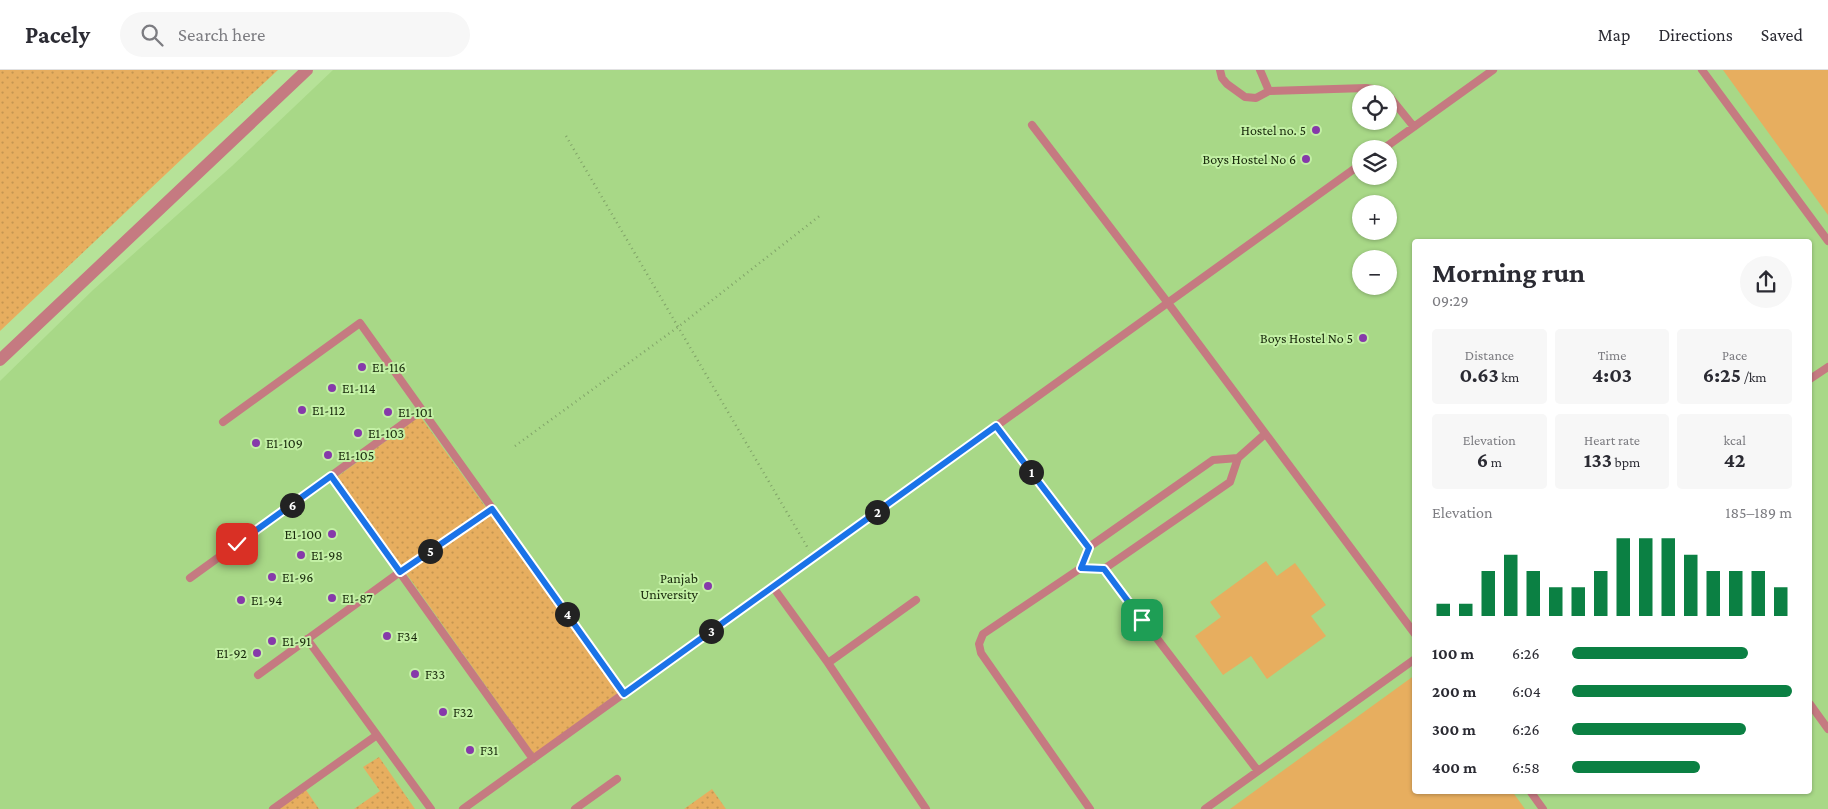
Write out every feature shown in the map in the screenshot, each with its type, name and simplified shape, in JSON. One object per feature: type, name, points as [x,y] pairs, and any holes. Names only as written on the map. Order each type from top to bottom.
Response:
[{"type":"street","points":[[0,360],[308,70]]},
{"type":"lane","points":[[1220,70],[1226,84],[1245,97],[1256,98],[1269,91],[1352,88]]},
{"type":"lane","points":[[1260,70],[1269,91]]},
{"type":"lane","points":[[1396,140],[1493,70]]},
{"type":"lane","points":[[1702,70],[1828,241]]},
{"type":"lane","points":[[1397,107],[1414,127]]},
{"type":"lane","points":[[1032,126],[1168,303],[1412,630]]},
{"type":"lane","points":[[463,809],[1352,170]]},
{"type":"lane","points":[[222,422],[360,323],[624,694]]},
{"type":"lane","points":[[1812,378],[1828,367]]},
{"type":"lane","points":[[190,578],[422,410]]},
{"type":"lane","points":[[996,426],[1089,548]]},
{"type":"lane","points":[[1081,568],[1104,569],[1230,482],[1238,458],[1266,434]]},
{"type":"lane","points":[[1090,809],[981,653],[979,644],[983,634],[1081,568],[1089,548],[1213,460],[1238,458]]},
{"type":"lane","points":[[331,476],[533,759]]},
{"type":"lane","points":[[258,675],[400,572],[492,509]]},
{"type":"lane","points":[[1104,569],[1258,771]]},
{"type":"lane","points":[[773,587],[828,663],[926,809]]},
{"type":"lane","points":[[828,663],[916,600]]},
{"type":"lane","points":[[307,639],[431,809]]},
{"type":"lane","points":[[1205,809],[1412,661]]},
{"type":"lane","points":[[1812,707],[1828,730]]},
{"type":"lane","points":[[273,809],[377,735]]},
{"type":"lane","points":[[574,809],[617,779]]},
{"type":"lane","points":[[1532,794],[1543,809]]},
{"type":"path","points":[[566,136],[813,558]]},
{"type":"path","points":[[515,446],[678,327],[822,214]]},
{"type":"shaded area","points":[[0,70],[278,70],[0,331]]},
{"type":"shaded area","name":"Panjab University","points":[[333,70],[1828,70],[1828,809],[0,809],[0,381],[93,290],[232,166]]},
{"type":"shaded area","points":[[1723,70],[1828,70],[1828,215]]},
{"type":"shaded area","points":[[420,416],[487,509],[402,567],[337,477]]},
{"type":"shaded area","points":[[492,514],[618,693],[534,754],[406,573]]},
{"type":"shaded area","points":[[1266,561],[1277,576],[1295,563],[1326,605],[1311,616],[1326,636],[1267,679],[1251,656],[1223,675],[1195,636],[1221,617],[1210,602]]},
{"type":"shaded area","points":[[1412,677],[1412,794],[1514,794],[1525,809],[1230,809]]},
{"type":"shaded area","points":[[379,757],[415,809],[354,809],[380,791],[363,767]]},
{"type":"shaded area","points":[[712,789],[726,809],[684,809]]},
{"type":"shaded area","points":[[306,790],[319,809],[279,809]]},
{"type":"place","name":"Hostel no. 5","points":[[1316,130]]},
{"type":"place","name":"Boys Hostel No 6","points":[[1306,159]]},
{"type":"place","name":"Boys Hostel No 5","points":[[1363,338]]},
{"type":"place","name":"E1-116","points":[[362,367]]},
{"type":"place","name":"E1-114","points":[[332,388]]},
{"type":"place","name":"E1-112","points":[[302,410]]},
{"type":"place","name":"E1-101","points":[[388,412]]},
{"type":"place","name":"E1-103","points":[[358,433]]},
{"type":"place","name":"E1-109","points":[[256,443]]},
{"type":"place","name":"E1-105","points":[[328,455]]},
{"type":"place","name":"E1-100","points":[[332,534]]},
{"type":"place","name":"E1-98","points":[[301,555]]},
{"type":"place","name":"E1-96","points":[[272,577]]},
{"type":"place","name":"Panjab University","points":[[708,586]]},
{"type":"place","name":"E1-87","points":[[332,598]]},
{"type":"place","name":"E1-94","points":[[241,600]]},
{"type":"place","name":"F34","points":[[387,636]]},
{"type":"place","name":"E1-91","points":[[272,641]]},
{"type":"place","name":"E1-92","points":[[257,653]]},
{"type":"place","name":"F33","points":[[415,674]]},
{"type":"place","name":"F32","points":[[443,712]]},
{"type":"place","name":"F31","points":[[470,750]]},
{"type":"route","points":[[237,544],[331,476],[400,572],[492,509],[624,694],[996,426],[1089,548],[1081,568],[1104,569],[1142,620]]}]
